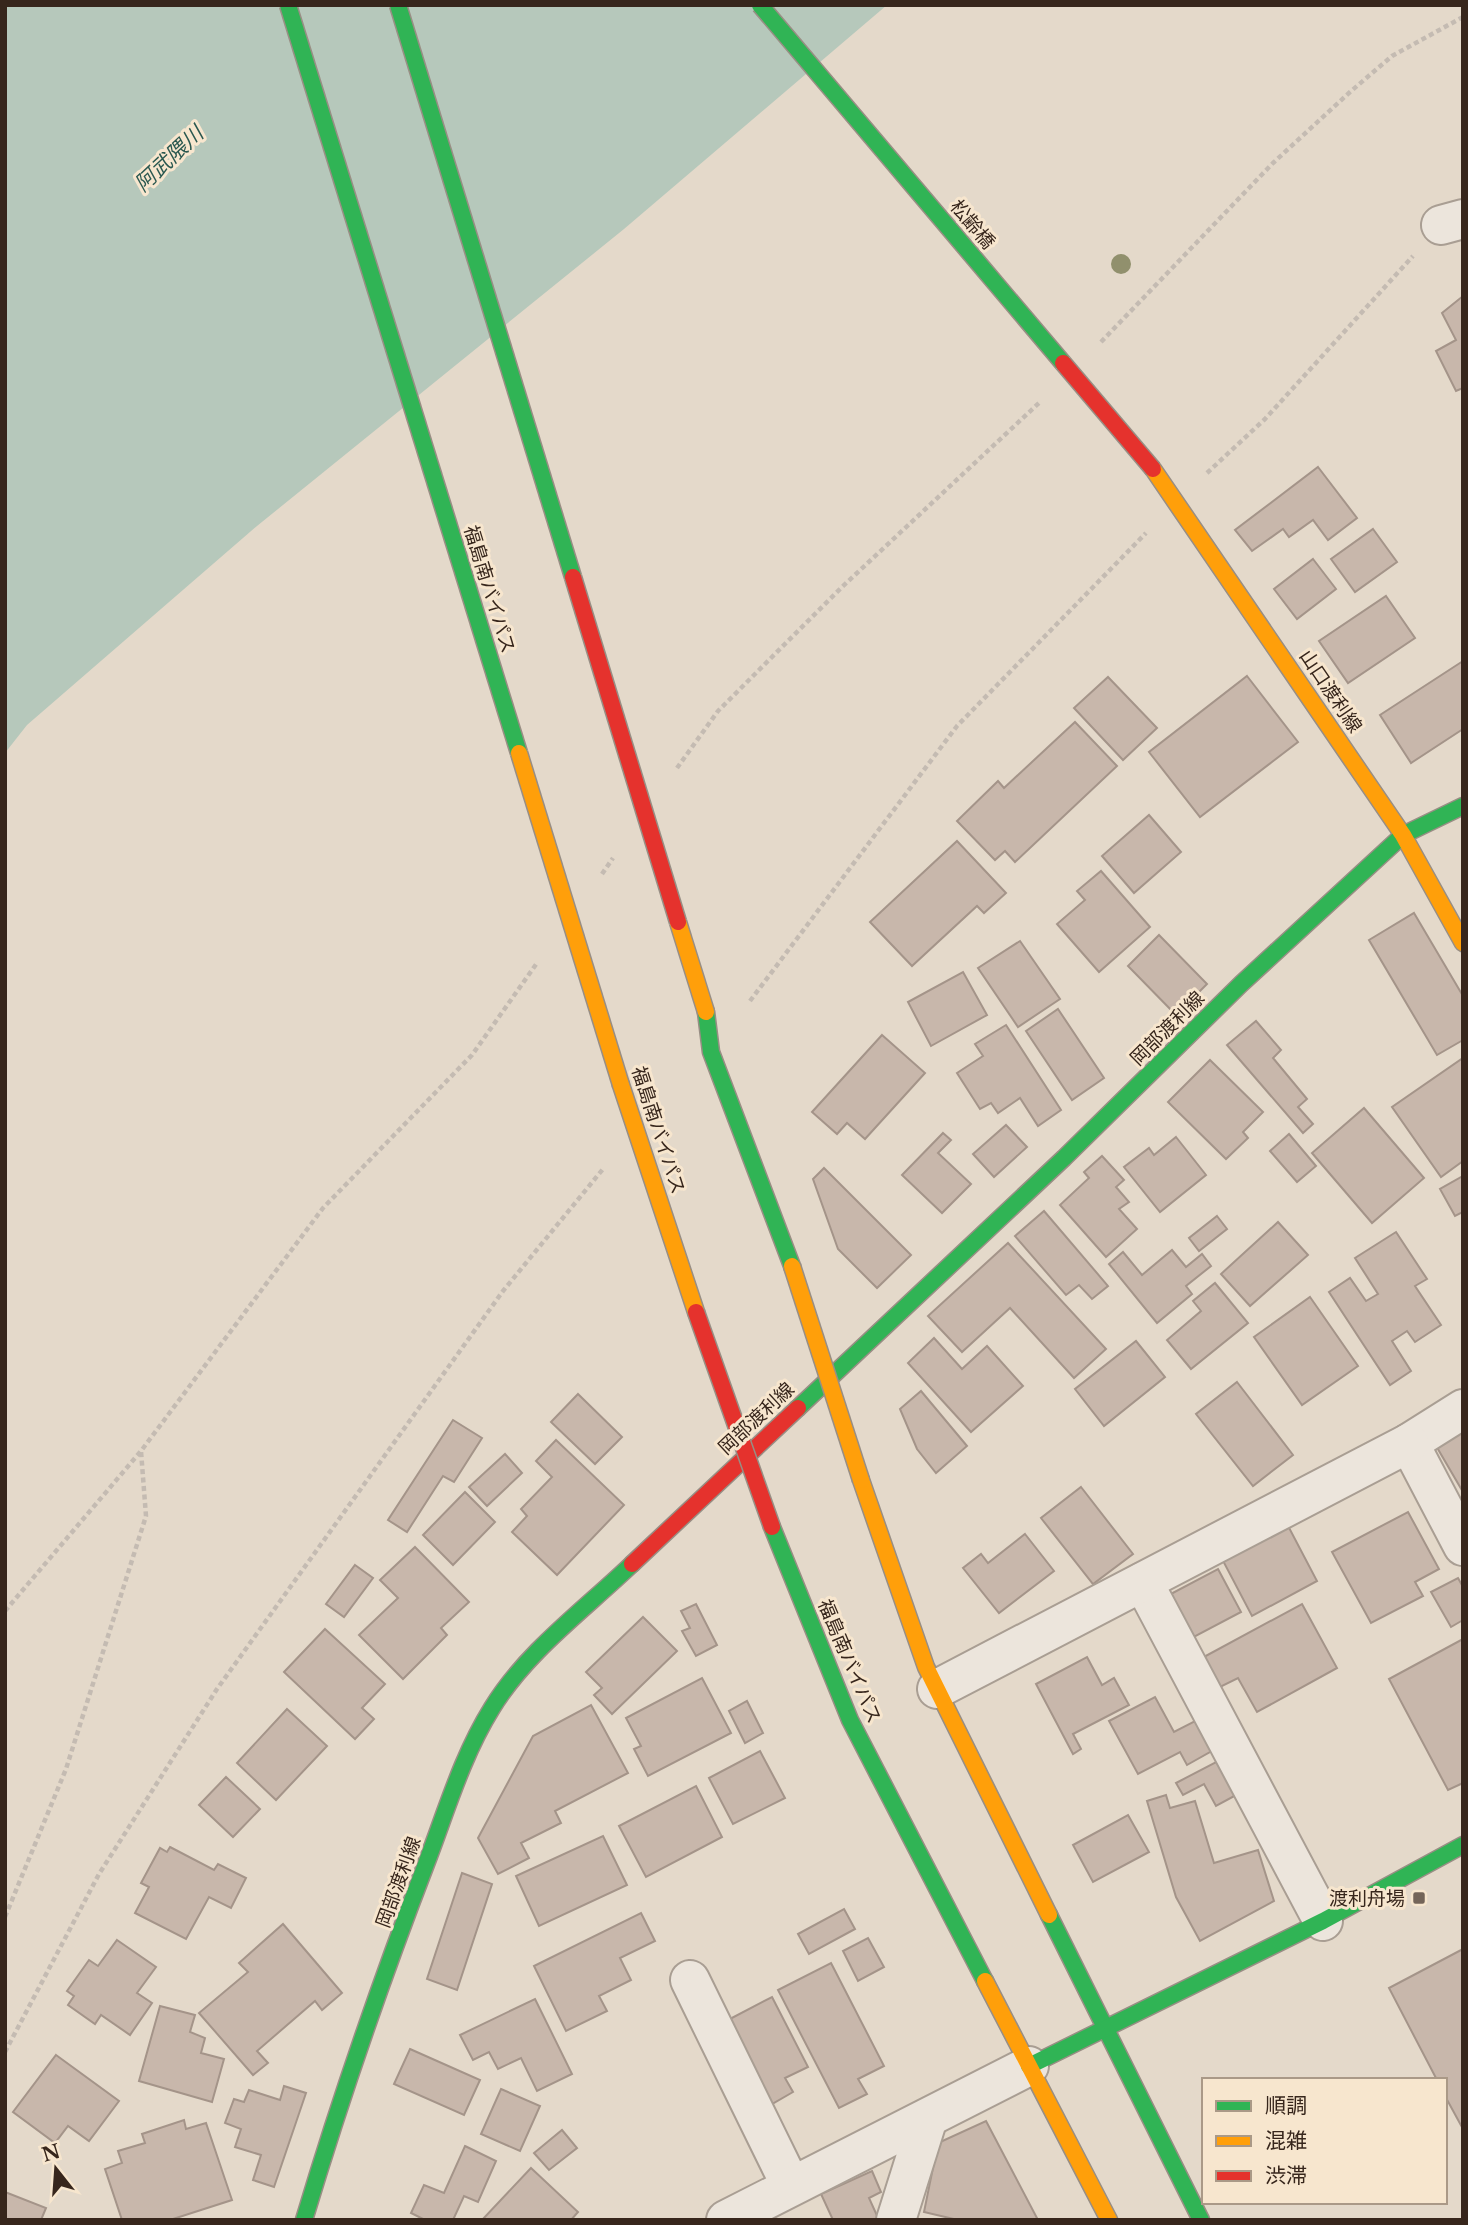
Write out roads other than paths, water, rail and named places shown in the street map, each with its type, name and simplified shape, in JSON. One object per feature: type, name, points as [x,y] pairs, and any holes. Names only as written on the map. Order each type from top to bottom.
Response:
[{"type":"main road","name":"福島南バイパス","points":[[288,5],[621,1085],[637,1127],[695,1312],[772,1527],[850,1720],[1109,2220]]},
{"type":"main road","points":[[398,5],[706,1012],[711,1052],[792,1266],[861,1480],[937,1689],[1201,2220]]},
{"type":"main road","name":"松齢橋","points":[[760,5],[1153,469]]},
{"type":"main road","name":"山口渡利線","points":[[1153,469],[1403,835],[1463,943]]},
{"type":"main road","name":"岡部渡利線","points":[[304,2220],[411,1903],[467,1757],[492,1708],[522,1668],[1064,1158],[1241,984],[1403,835],[1463,806]]},
{"type":"main road","points":[[1029,2066],[1323,1920],[1463,1845]]},
{"type":"street","points":[[937,1689],[1409,1443],[1463,1409]]},
{"type":"street","points":[[1409,1443],[1463,1546]]},
{"type":"street","points":[[1143,1582],[1323,1920]]},
{"type":"street","points":[[690,1980],[791,2186]]},
{"type":"street","points":[[726,2220],[1029,2066]]},
{"type":"street","points":[[896,2220],[928,2118]]},
{"type":"water","name":"阿武隈川","points":[[5,5],[887,5],[624,229],[257,526],[27,725],[5,753]]},
{"type":"place","name":"渡利舟場","points":[[1419,1898]]}]
